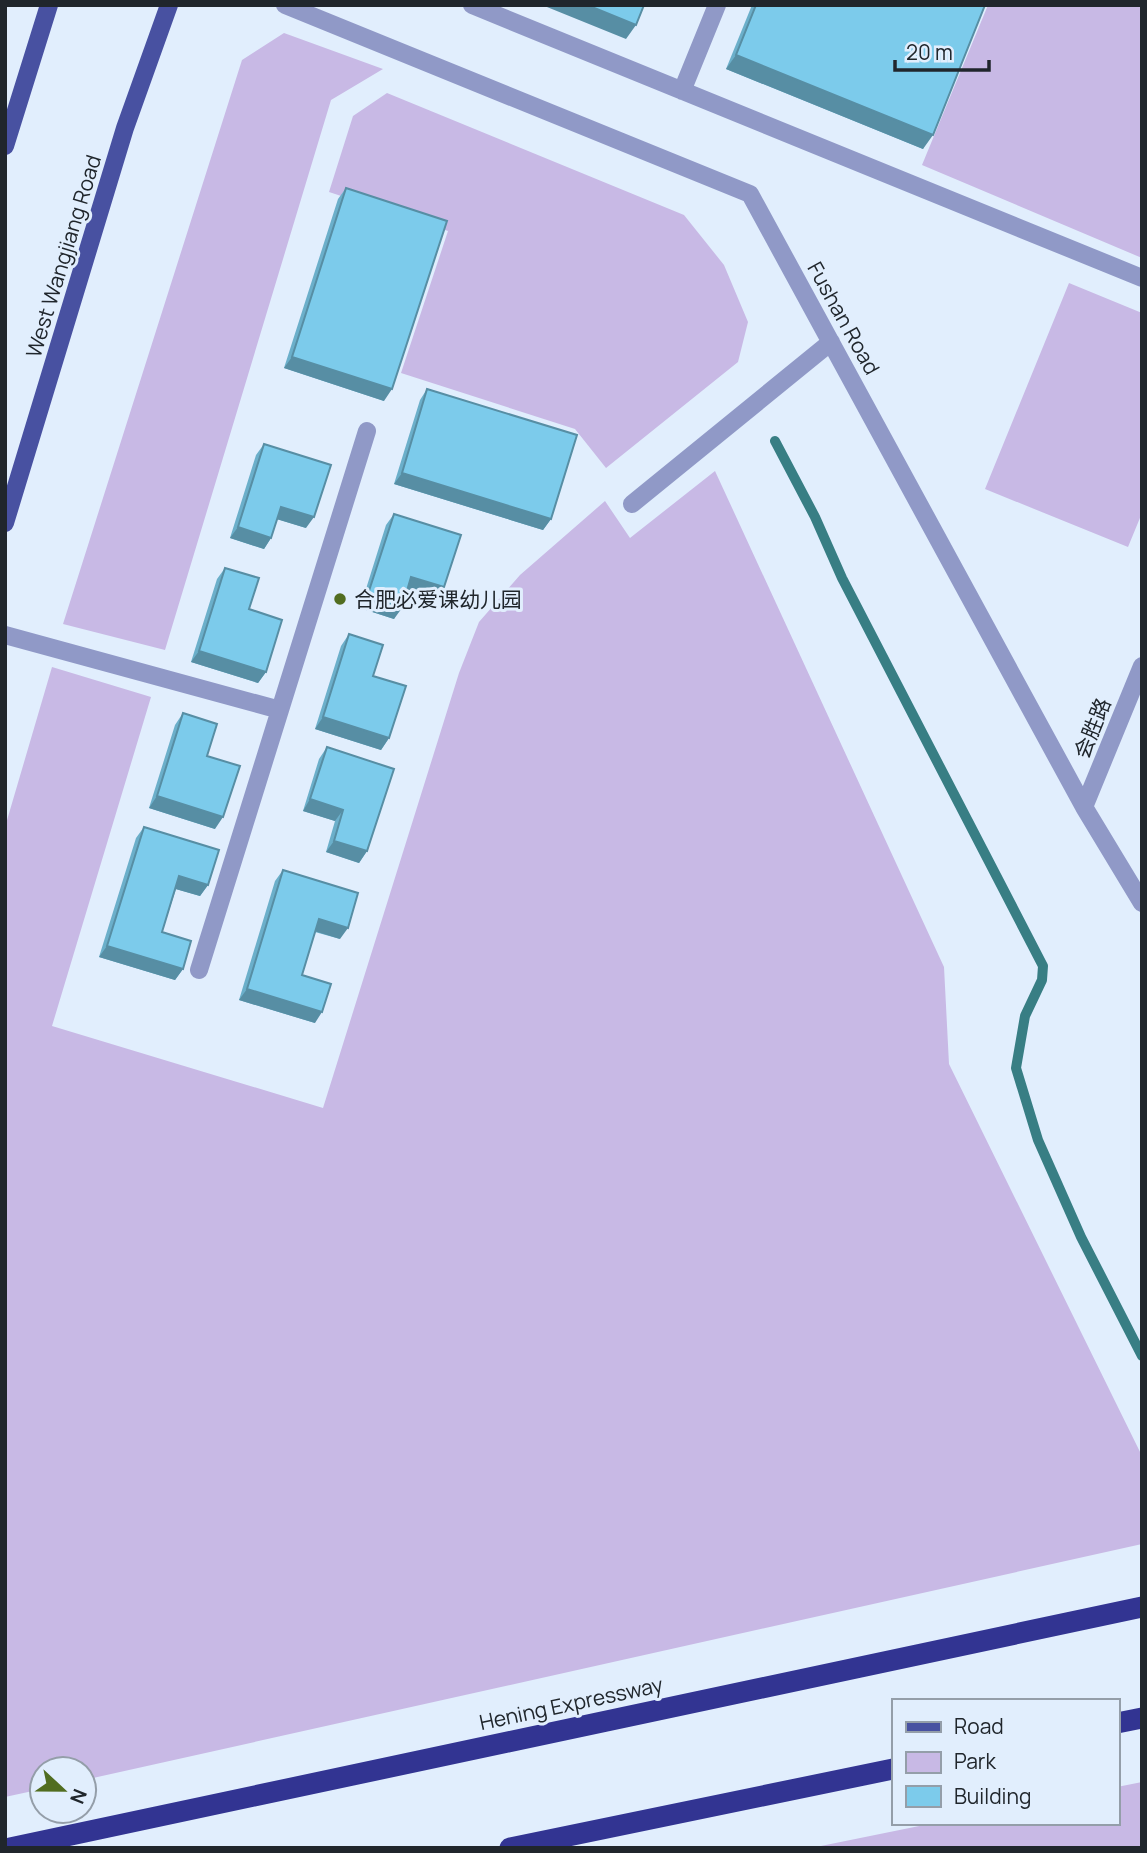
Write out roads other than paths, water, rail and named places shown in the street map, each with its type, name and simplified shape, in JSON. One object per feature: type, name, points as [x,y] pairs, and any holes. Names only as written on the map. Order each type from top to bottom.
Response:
[{"type":"highway","name":"Hening Expressway","points":[[10,1848],[1142,1607]]},
{"type":"highway","points":[[1119,1723],[1142,1718]]},
{"type":"highway","points":[[510,1848],[892,1769]]},
{"type":"main road","points":[[5,146],[49,5]]},
{"type":"main road","name":"West Wangjiang Road","points":[[5,523],[125,128],[169,5]]},
{"type":"street","name":"Fushan Road","points":[[285,5],[750,194],[1084,807],[1142,902]]},
{"type":"street","points":[[472,5],[1142,278]]},
{"type":"street","points":[[682,91],[717,5]]},
{"type":"street","points":[[632,504],[831,342]]},
{"type":"street","points":[[199,970],[367,431]]},
{"type":"street","points":[[5,635],[280,710]]},
{"type":"street","name":"会胜路","points":[[1084,807],[1142,666]]},
{"type":"waterway","points":[[775,441],[815,517],[842,578],[1043,966],[1042,980],[1025,1016],[1016,1068],[1038,1140],[1081,1237],[1142,1356]]},
{"type":"place","name":"合肥必爱课幼儿园","points":[[340,599]]}]
